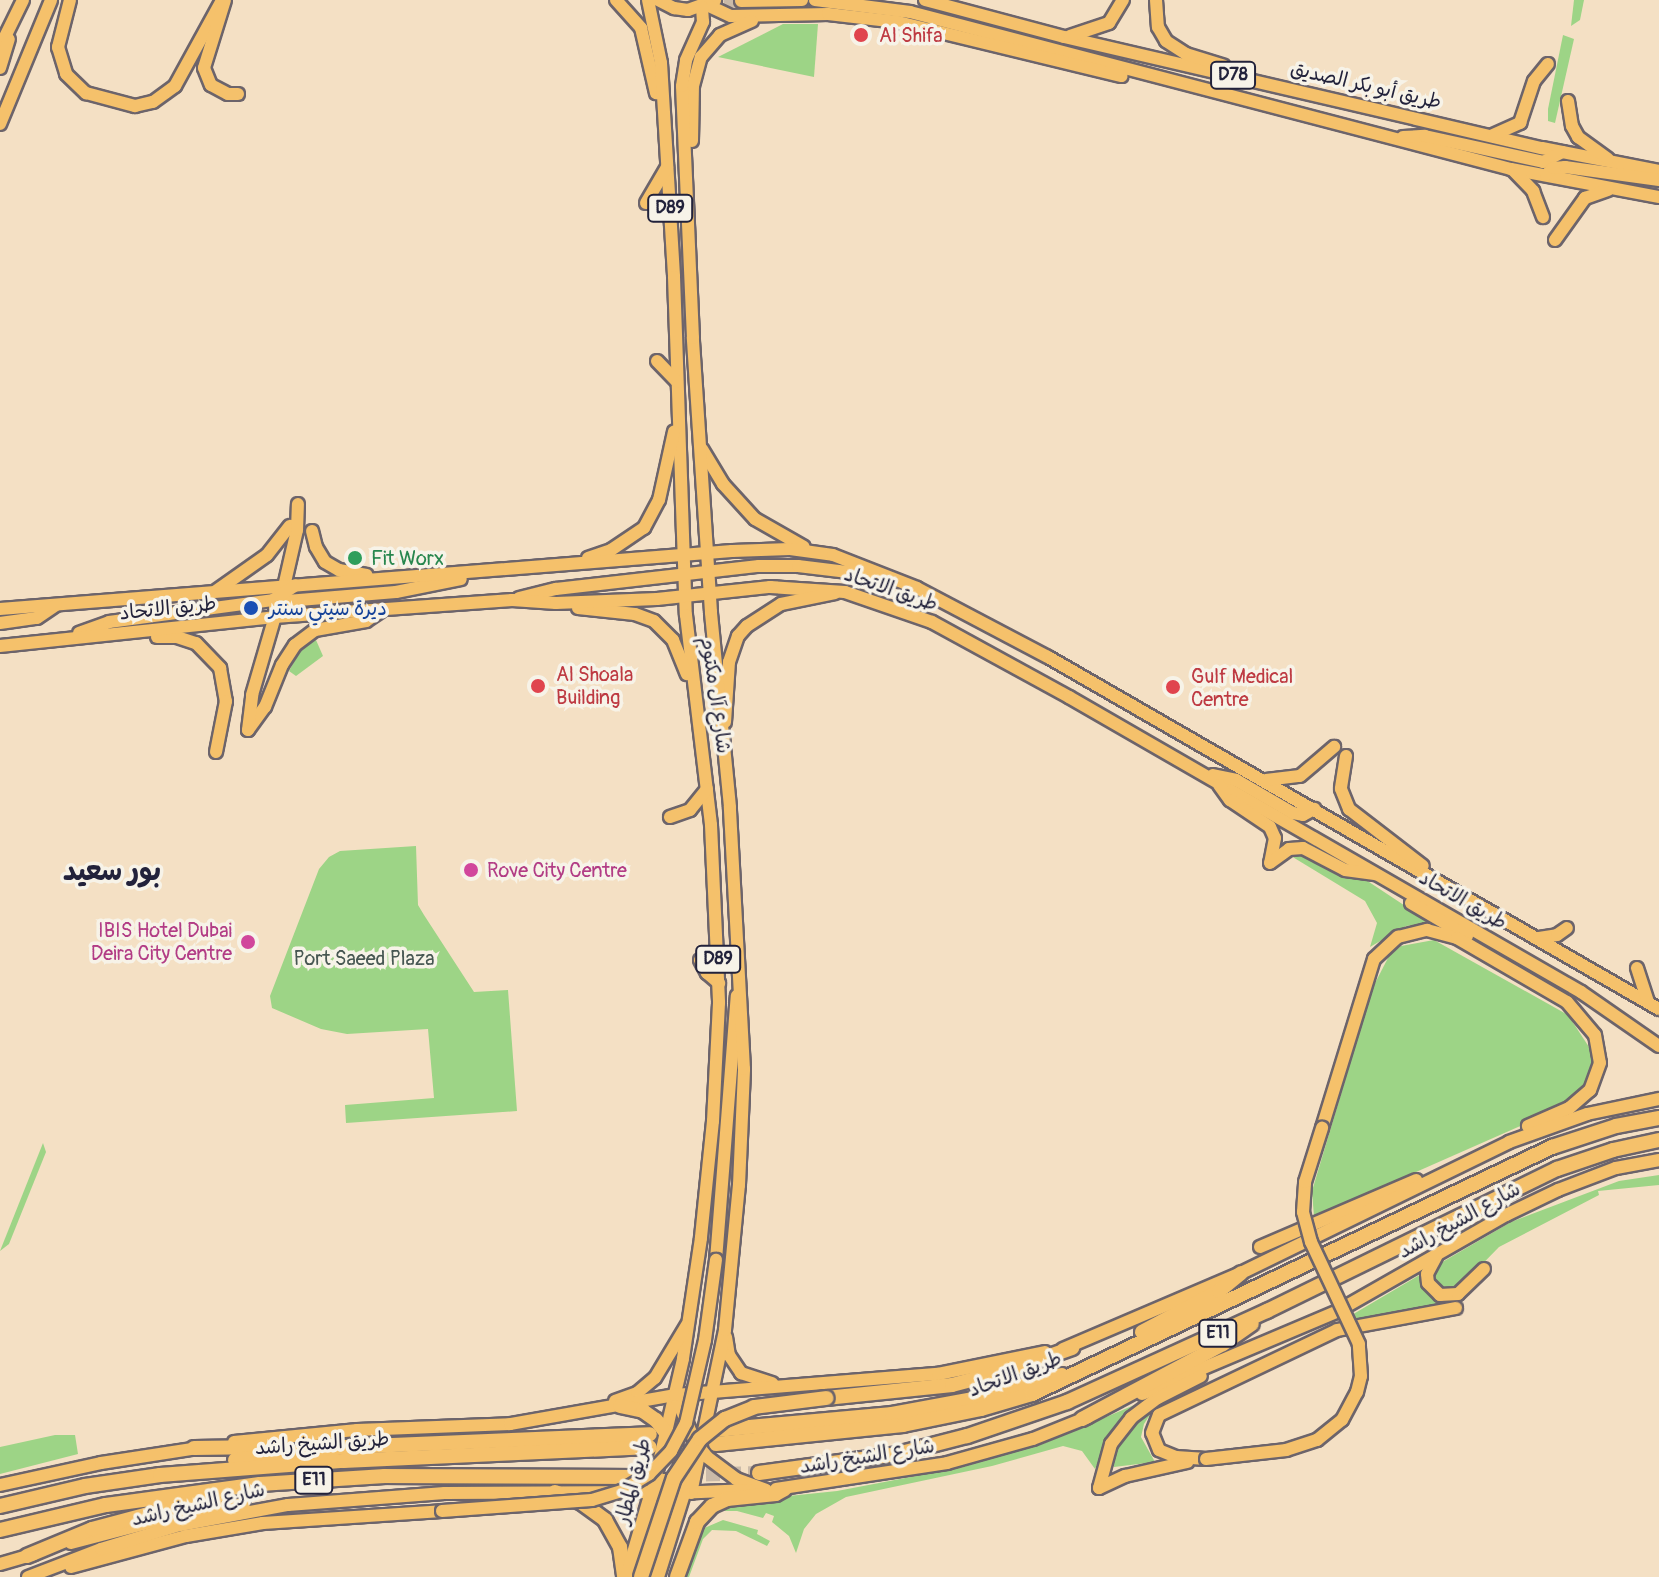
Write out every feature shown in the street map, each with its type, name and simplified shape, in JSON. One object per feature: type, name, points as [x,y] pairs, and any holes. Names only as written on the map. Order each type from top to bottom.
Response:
[{"type":"highway","name":"طريق الاتحاد","points":[[716,1437],[870,1430],[935,1419],[1032,1394],[1552,1147],[1616,1126],[1659,1118]]},
{"type":"highway","name":"E11","points":[[759,1473],[865,1460],[1001,1426],[1095,1391],[1557,1169],[1613,1150],[1659,1140]]},
{"type":"highway","points":[[1118,1352],[1154,1324],[1219,1291],[1241,1273]]},
{"type":"highway","points":[[1082,1419],[1235,1337],[1267,1311]]},
{"type":"highway","points":[[641,1577],[674,1478],[700,1439],[725,1419],[754,1407],[952,1385],[1013,1369],[1072,1348]]},
{"type":"highway","points":[[620,1406],[643,1411],[667,1432],[682,1464],[687,1493],[657,1577]]},
{"type":"highway","name":"طريق الشيخ راشد","points":[[0,1506],[73,1489],[160,1475],[650,1440],[345,1447]]},
{"type":"highway","points":[[194,1448],[217,1450],[312,1444],[345,1447]]},
{"type":"highway","points":[[160,1475],[230,1461],[345,1447]]},
{"type":"highway","name":"طريق الشيخ راشد","points":[[0,1530],[106,1505],[240,1486],[385,1476],[632,1477]]},
{"type":"highway","points":[[652,1492],[668,1480],[687,1493]]},
{"type":"highway","points":[[27,1556],[92,1529],[214,1498],[240,1486]]},
{"type":"highway","points":[[677,1577],[697,1522],[712,1506],[727,1499],[776,1494],[785,1489]]},
{"type":"highway","points":[[555,1492],[590,1508],[605,1520],[620,1547],[626,1577]]},
{"type":"highway","name":"طريق المطار","points":[[626,1577],[652,1492]]},
{"type":"highway","name":"D89","points":[[668,1577],[687,1493]]},
{"type":"main road","points":[[0,47],[23,0]]},
{"type":"main road","points":[[0,124],[51,0]]},
{"type":"main road","points":[[70,0],[58,47],[66,74],[79,88],[95,97],[135,106],[153,102],[175,86],[223,0]]},
{"type":"main road","points":[[223,0],[204,68],[206,77],[219,91],[238,94]]},
{"type":"main road","points":[[616,0],[636,20],[644,38],[664,127]]},
{"type":"main road","name":"شارع آل مكتوم","points":[[648,0],[660,54],[686,596],[708,786],[719,983],[711,1147],[689,1322],[675,1395]]},
{"type":"main road","points":[[658,0],[674,8],[708,4]]},
{"type":"main road","points":[[741,1],[802,0]]},
{"type":"main road","name":"D78","points":[[815,0],[910,12],[1511,169],[1659,197]]},
{"type":"main road","name":"طريق أبو بكر الصديق","points":[[925,0],[1064,37],[1563,152],[1659,171]]},
{"type":"main road","points":[[1064,37],[1109,23],[1123,0]]},
{"type":"main road","points":[[1156,0],[1158,27],[1172,47],[1222,64],[1238,76]]},
{"type":"main road","name":"شارع آل مكتوم","points":[[708,4],[683,73],[686,171],[700,446],[732,830],[739,990],[744,1033],[736,1228],[725,1330],[711,1394]]},
{"type":"main road","name":"D78","points":[[708,4],[731,16],[828,14],[898,22],[1148,82],[1200,88]]},
{"type":"main road","points":[[686,171],[692,143],[693,86],[701,57],[728,30],[774,14]]},
{"type":"main road","points":[[0,68],[10,28]]},
{"type":"main road","points":[[1492,136],[1512,130],[1520,123],[1534,81],[1548,64]]},
{"type":"main road","points":[[1568,101],[1572,126],[1578,137],[1614,163]]},
{"type":"main road","points":[[1400,138],[1425,136],[1543,162],[1563,152]]},
{"type":"main road","points":[[646,203],[667,167]]},
{"type":"main road","points":[[1545,177],[1553,168],[1565,167],[1659,180]]},
{"type":"main road","points":[[1511,169],[1533,191],[1543,217]]},
{"type":"main road","points":[[1555,240],[1585,198],[1595,193],[1619,190]]},
{"type":"main road","points":[[657,361],[677,382]]},
{"type":"main road","points":[[572,564],[611,550],[644,528],[659,500],[678,417]]},
{"type":"main road","points":[[700,446],[723,484],[755,519],[783,537],[815,551]]},
{"type":"main road","points":[[298,504],[297,530],[282,599],[252,695],[248,730],[265,707],[282,665],[295,645],[315,630],[366,621],[382,610]]},
{"type":"main road","points":[[216,591],[267,555],[290,526]]},
{"type":"main road","points":[[312,531],[319,556],[332,567],[381,579]]},
{"type":"main road","name":"طريق الاتحاد","points":[[0,646],[260,619],[282,599],[381,579],[708,553],[815,551],[887,576],[961,610],[1266,780],[1654,1006]]},
{"type":"main road","points":[[512,600],[556,589],[781,565],[887,576]]},
{"type":"main road","points":[[69,638],[109,622],[282,599],[420,588],[481,573]]},
{"type":"main road","name":"طريق الاتحاد","points":[[0,609],[216,591],[382,610],[512,600],[556,603],[803,587],[845,592],[932,622],[1211,778],[1236,780],[1380,875],[1591,998],[1659,1046]]},
{"type":"main road","points":[[722,733],[728,705],[729,662],[738,636],[747,626],[781,604],[845,592]]},
{"type":"main road","points":[[556,603],[635,614],[654,621],[673,640],[695,687]]},
{"type":"main road","points":[[0,623],[37,618],[56,605]]},
{"type":"main road","points":[[123,632],[135,637],[184,638],[201,646],[214,659],[226,690],[216,752]]},
{"type":"main road","points":[[1266,780],[1300,776],[1334,747]]},
{"type":"main road","points":[[1346,756],[1341,789],[1356,818],[1475,902]]},
{"type":"main road","points":[[1211,778],[1230,800],[1270,827],[1275,838],[1270,863],[1289,849],[1303,848],[1345,870],[1380,875],[1410,902],[1579,1011],[1595,1035],[1600,1063],[1590,1090],[1581,1101],[1521,1130],[1509,1142]]},
{"type":"main road","points":[[670,817],[697,806],[708,786]]},
{"type":"main road","points":[[1291,818],[1302,802]]},
{"type":"main road","points":[[1291,818],[1314,809]]},
{"type":"main road","points":[[1539,938],[1557,935],[1567,928]]},
{"type":"main road","points":[[1272,1340],[1255,1354],[1183,1384],[1144,1407],[1111,1444],[1099,1488],[1125,1476],[1206,1459],[1286,1450],[1317,1440],[1342,1420],[1357,1392],[1361,1368],[1359,1344],[1311,1242],[1303,1212],[1305,1182],[1369,969],[1389,943],[1412,932],[1442,932],[1524,975]]},
{"type":"main road","points":[[700,960],[707,973],[719,983]]},
{"type":"main road","points":[[1637,968],[1654,1006]]},
{"type":"main road","points":[[44,1571],[237,1527],[303,1519],[592,1500],[622,1491],[649,1474],[671,1451],[686,1423],[705,1340],[729,1137],[733,1018],[739,990]]},
{"type":"main road","points":[[0,1485],[194,1448],[342,1431],[489,1425],[573,1415],[675,1395],[938,1374],[1072,1348],[1241,1273],[1509,1142],[1587,1114],[1659,1099]]},
{"type":"main road","name":"شارع الشيخ راشد","points":[[687,1493],[785,1489],[947,1463],[1033,1439],[1336,1312],[1558,1190],[1616,1168],[1659,1160]]},
{"type":"main road","points":[[1260,1247],[1384,1191],[1443,1173]]},
{"type":"main road","points":[[1437,1255],[1427,1274],[1428,1283],[1440,1295],[1458,1294],[1484,1269]]},
{"type":"main road","points":[[1206,1459],[1176,1457],[1159,1450],[1152,1433],[1159,1415],[1337,1330],[1456,1308]]},
{"type":"main road","points":[[573,1415],[648,1385],[662,1370],[689,1322]]},
{"type":"main road","points":[[725,1330],[729,1355],[741,1373],[768,1383],[795,1386]]},
{"type":"main road","points":[[683,1359],[689,1382],[696,1390],[704,1390],[714,1378]]},
{"type":"main road","points":[[716,1466],[706,1448],[705,1438],[712,1407],[728,1392]]},
{"type":"main road","points":[[667,1432],[711,1394]]},
{"type":"main road","name":"D89","points":[[687,1493],[711,1394]]},
{"type":"main road","points":[[675,1395],[700,1449],[716,1466],[736,1479],[766,1490]]},
{"type":"main road","name":"طريق المطار","points":[[652,1492],[675,1395]]},
{"type":"main road","name":"شارع الشيخ راشد","points":[[28,1577],[180,1525],[261,1509],[342,1498],[652,1492]]},
{"type":"main road","points":[[0,1564],[206,1510],[298,1496],[342,1498]]},
{"type":"green space","points":[[1574,0],[1584,0],[1580,20],[1571,26]]},
{"type":"green space","points":[[783,24],[818,24],[814,77],[718,57]]},
{"type":"green space","points":[[1563,35],[1574,39],[1555,123],[1548,121],[1548,109]]},
{"type":"green space","points":[[316,640],[323,656],[296,676],[289,671],[301,649]]},
{"type":"green space","name":"Port Saeed Plaza","points":[[416,846],[418,905],[424,915],[474,992],[508,990],[517,1111],[346,1123],[345,1105],[434,1098],[428,1029],[347,1034],[321,1029],[272,1008],[270,996],[319,869],[329,857],[340,851]]},
{"type":"green space","points":[[1300,851],[1338,872],[1366,880],[1431,923],[1406,926],[1370,947],[1377,923],[1365,901],[1291,856]]},
{"type":"green space","points":[[1434,940],[1568,1015],[1591,1050],[1593,1067],[1589,1081],[1570,1104],[1314,1217],[1312,1191],[1373,987],[1389,956],[1401,946]]},
{"type":"green space","points":[[43,1143],[46,1152],[9,1244],[0,1251]]},
{"type":"green space","points":[[1659,1175],[1659,1185],[1598,1191],[1599,1195],[1499,1247],[1457,1290],[1437,1290],[1431,1275],[1439,1264],[1511,1222],[1619,1181]]},
{"type":"green space","points":[[1423,1273],[1424,1287],[1429,1295],[1441,1302],[1452,1302],[1421,1313],[1352,1320],[1350,1316]]},
{"type":"green space","points":[[1139,1403],[1112,1432],[1095,1469],[1082,1451],[1063,1446],[992,1466],[846,1497],[816,1514],[804,1529],[796,1553],[789,1536],[772,1522],[774,1516],[766,1513],[763,1518],[737,1511],[717,1511],[739,1501],[837,1491],[963,1467],[1045,1443]]},
{"type":"green space","points":[[1151,1406],[1153,1410],[1144,1424],[1141,1437],[1155,1462],[1114,1467],[1112,1462],[1127,1429]]},
{"type":"green space","points":[[55,1435],[75,1435],[78,1454],[0,1474],[0,1447]]},
{"type":"green space","points":[[723,1520],[758,1530],[757,1534],[770,1541],[767,1546],[736,1531],[712,1530],[703,1539],[689,1577],[681,1577],[702,1529]]},
{"type":"tunnel","points":[[706,0],[741,1]]},
{"type":"tunnel","points":[[685,1475],[759,1473]]},
{"type":"place","name":"Al Shifa","points":[[861,35]]},
{"type":"place","name":"Fit Worx","points":[[355,558]]},
{"type":"place","name":"ديرة سيتي سنتر","points":[[251,608]]},
{"type":"place","name":"Al Shoala Building","points":[[538,686]]},
{"type":"place","name":"Gulf Medical Centre","points":[[1173,687]]},
{"type":"place","name":"Rove City Centre","points":[[471,870]]},
{"type":"place","name":"IBIS Hotel Dubai Deira City Centre","points":[[248,942]]},
{"type":"district","name":"بور سعيد","points":[[112,872]]}]
